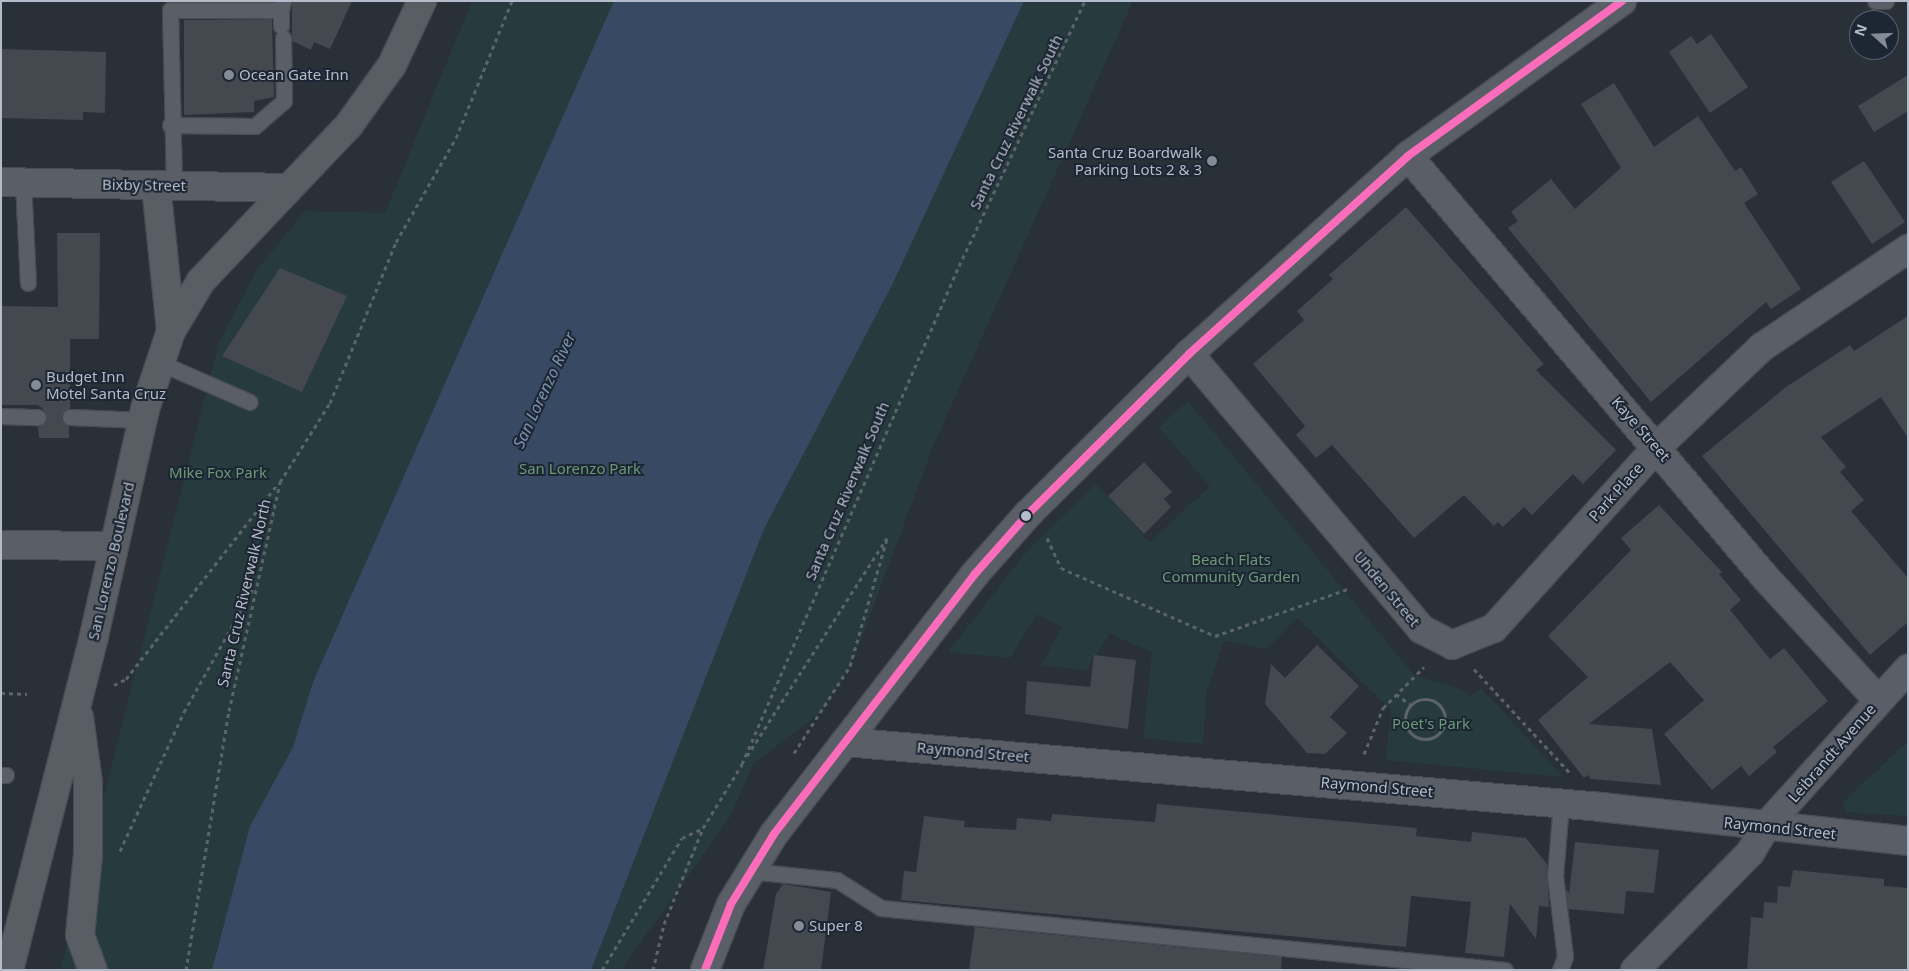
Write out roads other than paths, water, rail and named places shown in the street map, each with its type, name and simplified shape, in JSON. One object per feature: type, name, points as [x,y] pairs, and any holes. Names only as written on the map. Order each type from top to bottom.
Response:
[{"type":"main road","name":"San Lorenzo Boulevard","points":[[9,970],[77,703],[112,546],[143,420],[158,362],[171,331],[201,281],[286,188],[355,117],[392,65],[422,1]]},
{"type":"main road","points":[[165,185],[171,331]]},
{"type":"main road","points":[[77,703],[88,783],[88,855],[80,935],[92,970]]},
{"type":"street","points":[[705,970],[731,904],[750,871],[845,742],[974,575],[1028,514],[1189,354],[1408,156],[1608,5]]},
{"type":"street","name":"Kaye Street","points":[[1408,156],[1657,447],[1764,576],[1878,700]]},
{"type":"street","name":"Bixby Street","points":[[12,182],[286,188]]},
{"type":"street","name":"Park Place","points":[[1452,645],[1494,628],[1657,447],[1762,347],[1908,249]]},
{"type":"street","name":"Uhden Street","points":[[1189,354],[1421,630],[1452,645]]},
{"type":"street","points":[[1,545],[112,546]]},
{"type":"street","name":"Leibrandt Avenue","points":[[1636,970],[1750,853],[1766,826],[1908,669]]},
{"type":"street","name":"Raymond Street","points":[[845,742],[1601,806],[1908,841]]},
{"type":"street","points":[[726,970],[731,904]]},
{"type":"lane","points":[[1875,1],[1886,1]]},
{"type":"lane","points":[[165,185],[170,125],[170,10],[282,6],[284,101],[255,126],[170,125]]},
{"type":"lane","points":[[12,182],[28,283]]},
{"type":"lane","points":[[158,362],[250,402]]},
{"type":"lane","points":[[1,416],[38,417]]},
{"type":"lane","points":[[70,418],[143,420]]},
{"type":"lane","points":[[1560,970],[1565,957],[1555,876],[1562,803]]},
{"type":"lane","points":[[750,871],[837,880],[881,908],[1505,970]]},
{"type":"water","name":"San Lorenzo River","points":[[614,1],[1024,1],[892,285],[764,529],[591,970],[212,970],[250,826],[293,747],[313,682]]},
{"type":"place","name":"Ocean Gate Inn","points":[[229,75]]},
{"type":"place","name":"Santa Cruz Boardwalk Parking Lots 2 & 3","points":[[1212,161]]},
{"type":"place","name":"Budget Inn Motel Santa Cruz","points":[[36,385]]},
{"type":"place","name":"Super 8","points":[[799,926]]},
{"type":"park label","name":"San Lorenzo Park","points":[[580,469]]},
{"type":"park label","name":"Mike Fox Park","points":[[218,473]]},
{"type":"park label","name":"Beach Flats Community Garden","points":[[1231,568]]},
{"type":"park label","name":"Poet's Park","points":[[1431,724]]}]
